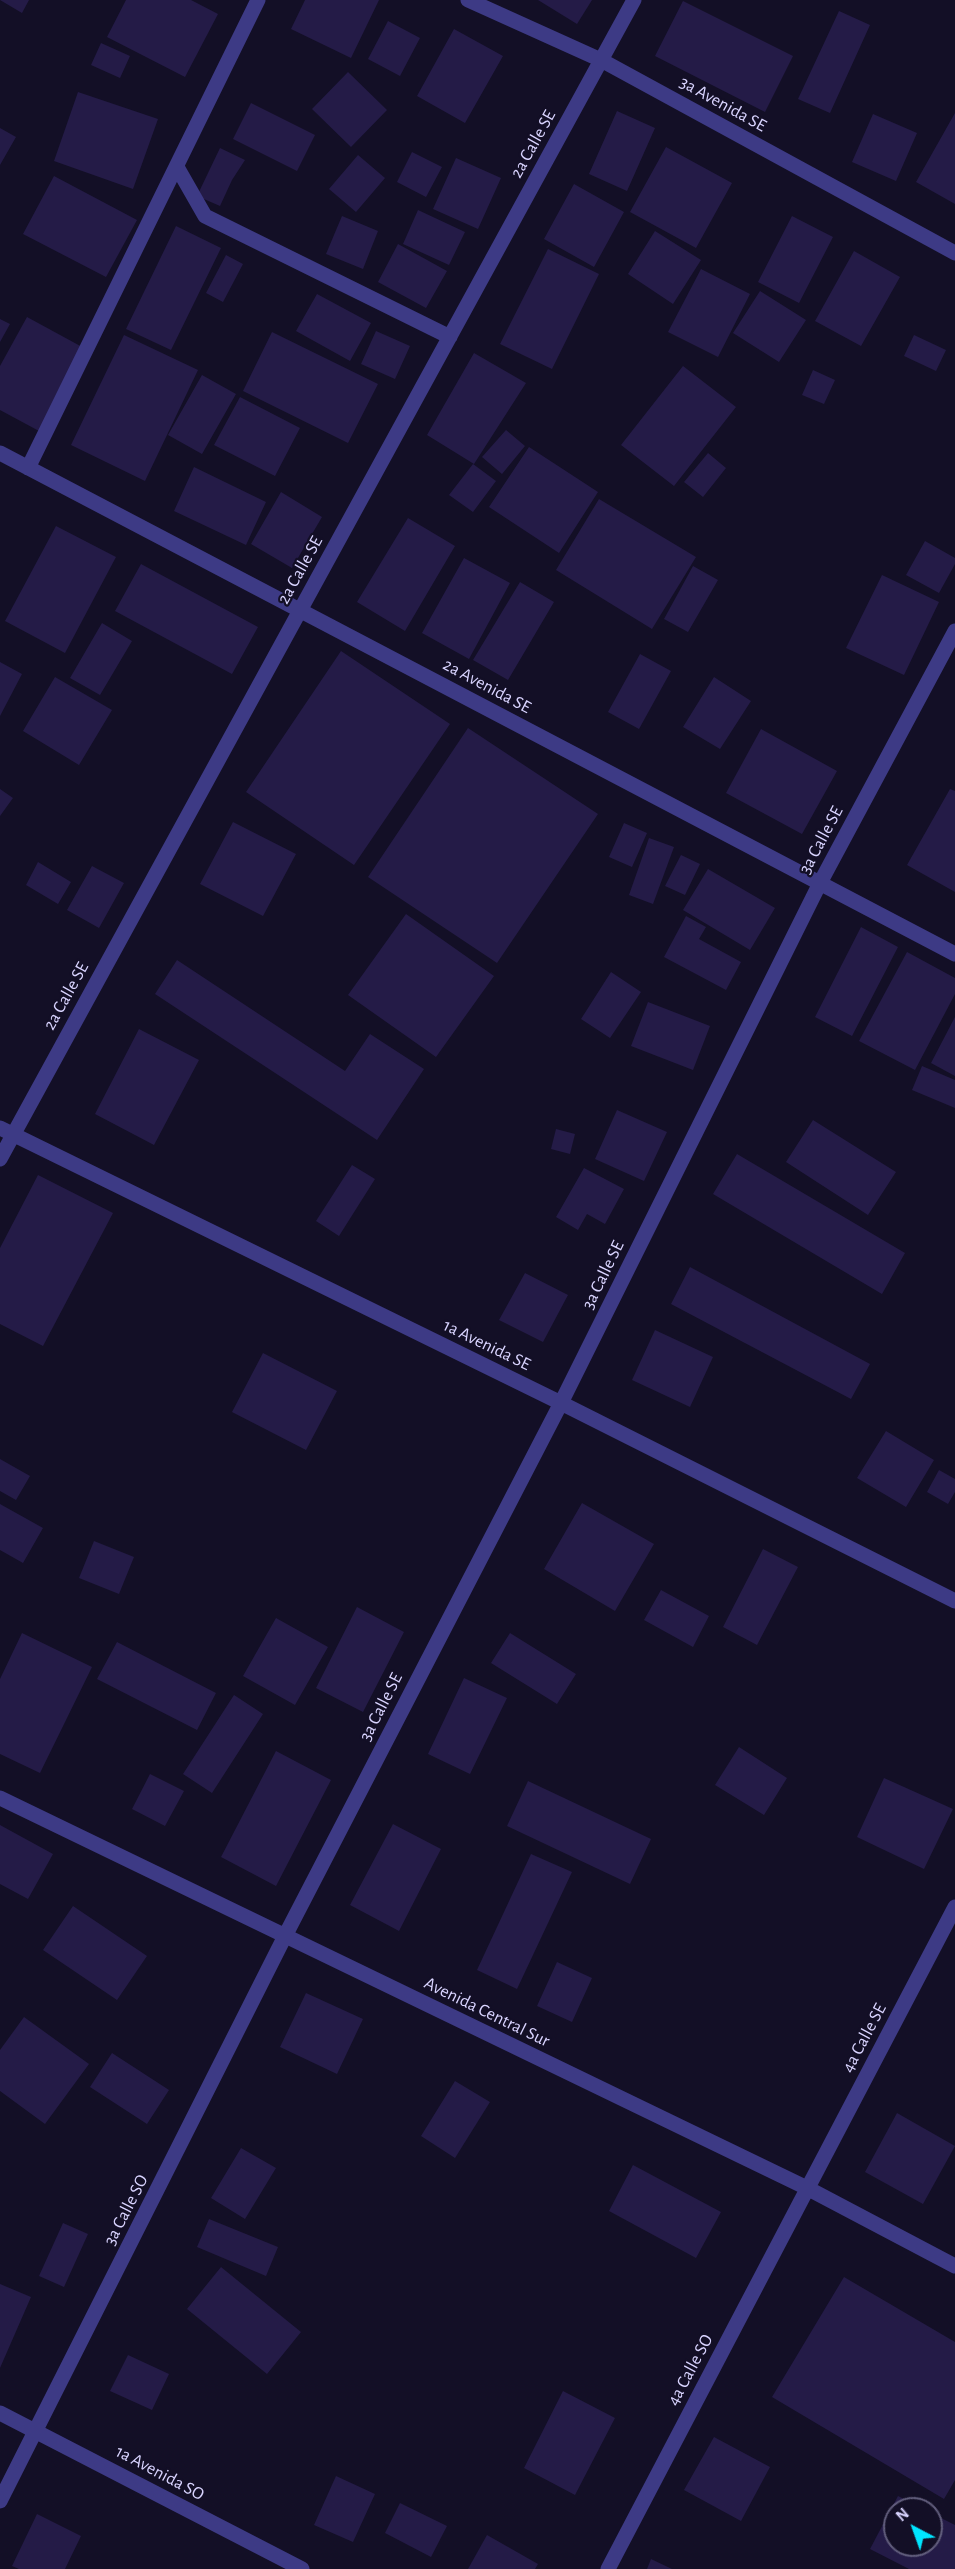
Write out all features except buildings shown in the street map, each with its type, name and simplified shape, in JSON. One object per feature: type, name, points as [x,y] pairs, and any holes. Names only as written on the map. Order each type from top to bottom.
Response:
[{"type":"street","points":[[28,468],[258,0]]},
{"type":"street","name":"3a Avenida SE","points":[[468,0],[601,60],[955,253]]},
{"type":"street","name":"2a Calle SE","points":[[0,1159],[6,1131],[300,610],[633,0]]},
{"type":"street","points":[[177,167],[205,216],[450,337]]},
{"type":"street","name":"2a Avenida SE","points":[[0,453],[955,954]]},
{"type":"street","name":"3a Calle SE","points":[[285,1936],[561,1403],[820,883],[955,631]]},
{"type":"street","name":"1a Avenida SE","points":[[6,1131],[561,1403],[955,1601]]},
{"type":"street","name":"Avenida Central Sur","points":[[0,1798],[807,2188],[955,2266]]},
{"type":"street","name":"4a Calle SE","points":[[807,2188],[955,1907]]},
{"type":"street","name":"3a Calle SO","points":[[0,2502],[285,1936]]},
{"type":"street","name":"4a Calle SO","points":[[608,2569],[807,2188]]},
{"type":"street","name":"1a Avenida SO","points":[[0,2413],[37,2430],[302,2569]]}]
